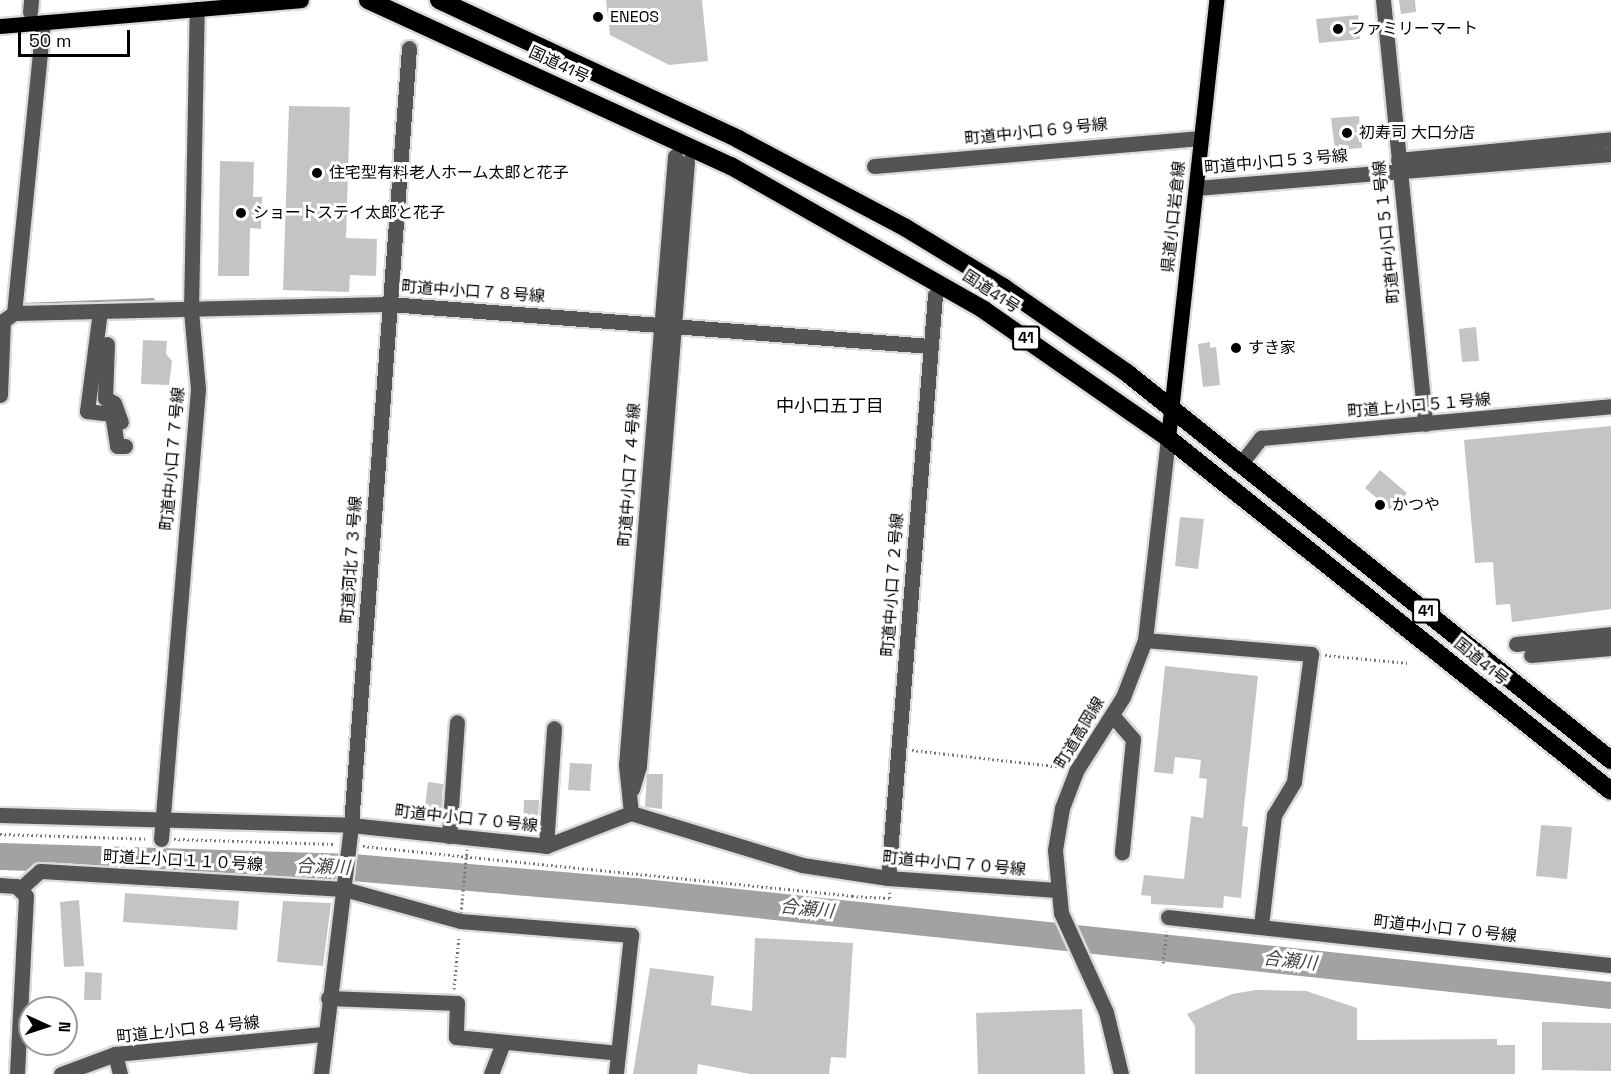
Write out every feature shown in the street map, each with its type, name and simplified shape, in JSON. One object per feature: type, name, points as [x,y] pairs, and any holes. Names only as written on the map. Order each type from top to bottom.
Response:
[{"type":"highway","name":"国道41号","points":[[368,0],[730,166],[817,211],[984,310],[1168,438],[1611,791]]},
{"type":"highway","name":"国道41号","points":[[439,0],[679,110],[906,228],[1034,308],[1242,462],[1611,759]]},
{"type":"main road","points":[[0,26],[301,0]]},
{"type":"main road","name":"県道小口岩倉線","points":[[1168,438],[1216,0]]},
{"type":"street","name":"町道中小口５１号線","points":[[1383,0],[1425,424]]},
{"type":"street","name":"町道中小口７７号線","points":[[161,839],[198,389],[191,310],[197,9]]},
{"type":"street","points":[[0,394],[3,321],[14,313],[43,22]]},
{"type":"street","name":"町道河北７３号線","points":[[317,1073],[351,825],[409,48]]},
{"type":"street","name":"町道中小口６９号線","points":[[874,166],[1181,136],[1201,138]]},
{"type":"street","points":[[1398,164],[1611,140]]},
{"type":"street","name":"町道中小口５３号線","points":[[1196,188],[1398,164],[1407,172],[1611,153]]},
{"type":"street","name":"町道中小口７４号線","points":[[631,813],[630,796],[639,766],[666,325],[681,159]]},
{"type":"street","name":"町道中小口７２号線","points":[[888,878],[935,295]]},
{"type":"street","name":"町道中小口７８号線","points":[[14,313],[389,304],[930,346]]},
{"type":"street","points":[[104,310],[105,398],[114,403],[125,447],[117,446],[111,414],[87,411],[91,382],[90,362],[96,362],[104,310]]},
{"type":"street","name":"町道上小口５１号線","points":[[1242,462],[1261,438],[1611,406]]},
{"type":"street","name":"町道高岡線","points":[[1121,1074],[1106,1012],[1061,913],[1057,890],[1058,828],[1076,771],[1112,715],[1145,640],[1168,438]]},
{"type":"street","points":[[1516,644],[1611,634]]},
{"type":"street","points":[[1145,640],[1311,654],[1294,782],[1274,815],[1261,926]]},
{"type":"street","points":[[1531,656],[1611,648]]},
{"type":"street","points":[[1112,715],[1133,740],[1122,852]]},
{"type":"street","points":[[449,836],[457,722]]},
{"type":"street","points":[[546,846],[554,728]]},
{"type":"street","name":"町道中小口７０号線","points":[[0,815],[351,825],[546,846],[631,813],[802,865],[888,878],[1057,890]]},
{"type":"street","name":"町道上小口１１０号線","points":[[21,888],[40,871],[344,886],[461,917],[631,935],[618,1053]]},
{"type":"street","points":[[0,885],[21,888],[26,896],[17,1074]]},
{"type":"street","name":"町道中小口７０号線","points":[[1168,917],[1611,965]]},
{"type":"street","points":[[328,998],[458,1003],[456,1037],[618,1053],[616,1074]]},
{"type":"street","name":"町道上小口８４号線","points":[[61,1074],[115,1054],[323,1034]]},
{"type":"street","points":[[491,1074],[503,1042]]},
{"type":"street","points":[[115,1054],[120,1074]]},
{"type":"path","points":[[1311,654],[1408,663]]},
{"type":"path","points":[[898,748],[1029,760],[1076,771]]},
{"type":"path","points":[[348,849],[890,898],[888,878]]},
{"type":"path","points":[[453,1002],[467,849]]},
{"type":"path","points":[[1163,963],[1168,917]]},
{"type":"building","points":[[606,0],[702,0],[708,61],[669,65],[610,35]]},
{"type":"building","points":[[1399,0],[1415,0],[1416,12],[1401,14]]},
{"type":"building","name":"ファミリーマート","points":[[1358,15],[1360,39],[1319,43],[1316,19]]},
{"type":"building","name":"住宅型有料老人ホーム太郎と花子","points":[[289,106],[350,107],[346,238],[377,239],[376,276],[350,275],[349,292],[283,290]]},
{"type":"building","name":"初寿司 大口分店","points":[[1359,116],[1362,148],[1335,150],[1331,118]]},
{"type":"building","name":"ショートステイ太郎と花子","points":[[220,161],[254,162],[253,197],[262,197],[261,229],[250,228],[249,276],[218,276]]},
{"type":"building","points":[[1476,327],[1479,361],[1462,362],[1459,329]]},
{"type":"building","points":[[143,340],[167,341],[166,354],[172,361],[169,385],[141,384]]},
{"type":"building","points":[[1210,342],[1210,348],[1216,347],[1220,385],[1203,387],[1198,344]]},
{"type":"building","points":[[1611,426],[1611,609],[1512,622],[1510,604],[1496,605],[1493,562],[1475,563],[1464,440]]},
{"type":"building","points":[[1380,470],[1407,493],[1392,511],[1365,488]]},
{"type":"building","points":[[1180,517],[1204,519],[1198,569],[1175,566]]},
{"type":"building","points":[[1165,666],[1258,676],[1242,826],[1248,827],[1241,898],[1224,896],[1223,908],[1151,904],[1151,896],[1141,895],[1144,875],[1184,879],[1191,816],[1203,818],[1207,779],[1199,778],[1201,760],[1175,757],[1173,774],[1154,772]]},
{"type":"building","points":[[570,763],[592,764],[590,791],[568,790]]},
{"type":"building","points":[[647,774],[663,774],[662,809],[645,807]]},
{"type":"building","points":[[428,782],[443,784],[441,816],[424,814]]},
{"type":"building","points":[[524,800],[539,800],[537,831],[523,830]]},
{"type":"building","points":[[1541,825],[1572,827],[1567,879],[1536,876]]},
{"type":"building","points":[[125,893],[239,901],[237,930],[123,922]]},
{"type":"building","points":[[79,900],[84,966],[64,967],[60,902]]},
{"type":"building","points":[[283,901],[331,903],[323,966],[277,962]]},
{"type":"building","points":[[755,938],[853,943],[846,1058],[831,1057],[829,1074],[750,1074],[698,1064],[697,1074],[633,1074],[650,968],[714,976],[711,1005],[752,1011]]},
{"type":"building","points":[[85,972],[102,973],[101,1000],[84,1000]]},
{"type":"building","points":[[1256,990],[1306,991],[1357,1008],[1357,1040],[1497,1039],[1497,1045],[1515,1045],[1515,1074],[1195,1074],[1195,1026],[1187,1014],[1232,994]]},
{"type":"building","points":[[1082,1009],[1085,1074],[978,1074],[976,1013]]},
{"type":"building","points":[[1542,1022],[1611,1023],[1611,1071],[1542,1070]]},
{"type":"waterway","points":[[21,305],[152,300]]},
{"type":"waterway","name":"合瀬川","points":[[0,856],[352,867],[634,891],[1611,995]]},
{"type":"place","name":"ENEOS","points":[[598,17]]},
{"type":"place","name":"ファミリーマート","points":[[1338,29]]},
{"type":"place","name":"初寿司 大口分店","points":[[1347,133]]},
{"type":"place","name":"住宅型有料老人ホーム太郎と花子","points":[[317,173]]},
{"type":"place","name":"ショートステイ太郎と花子","points":[[241,213]]},
{"type":"place","name":"すき家","points":[[1236,348]]},
{"type":"place","name":"かつや","points":[[1380,505]]},
{"type":"district","name":"中小口五丁目","points":[[830,406]]}]
